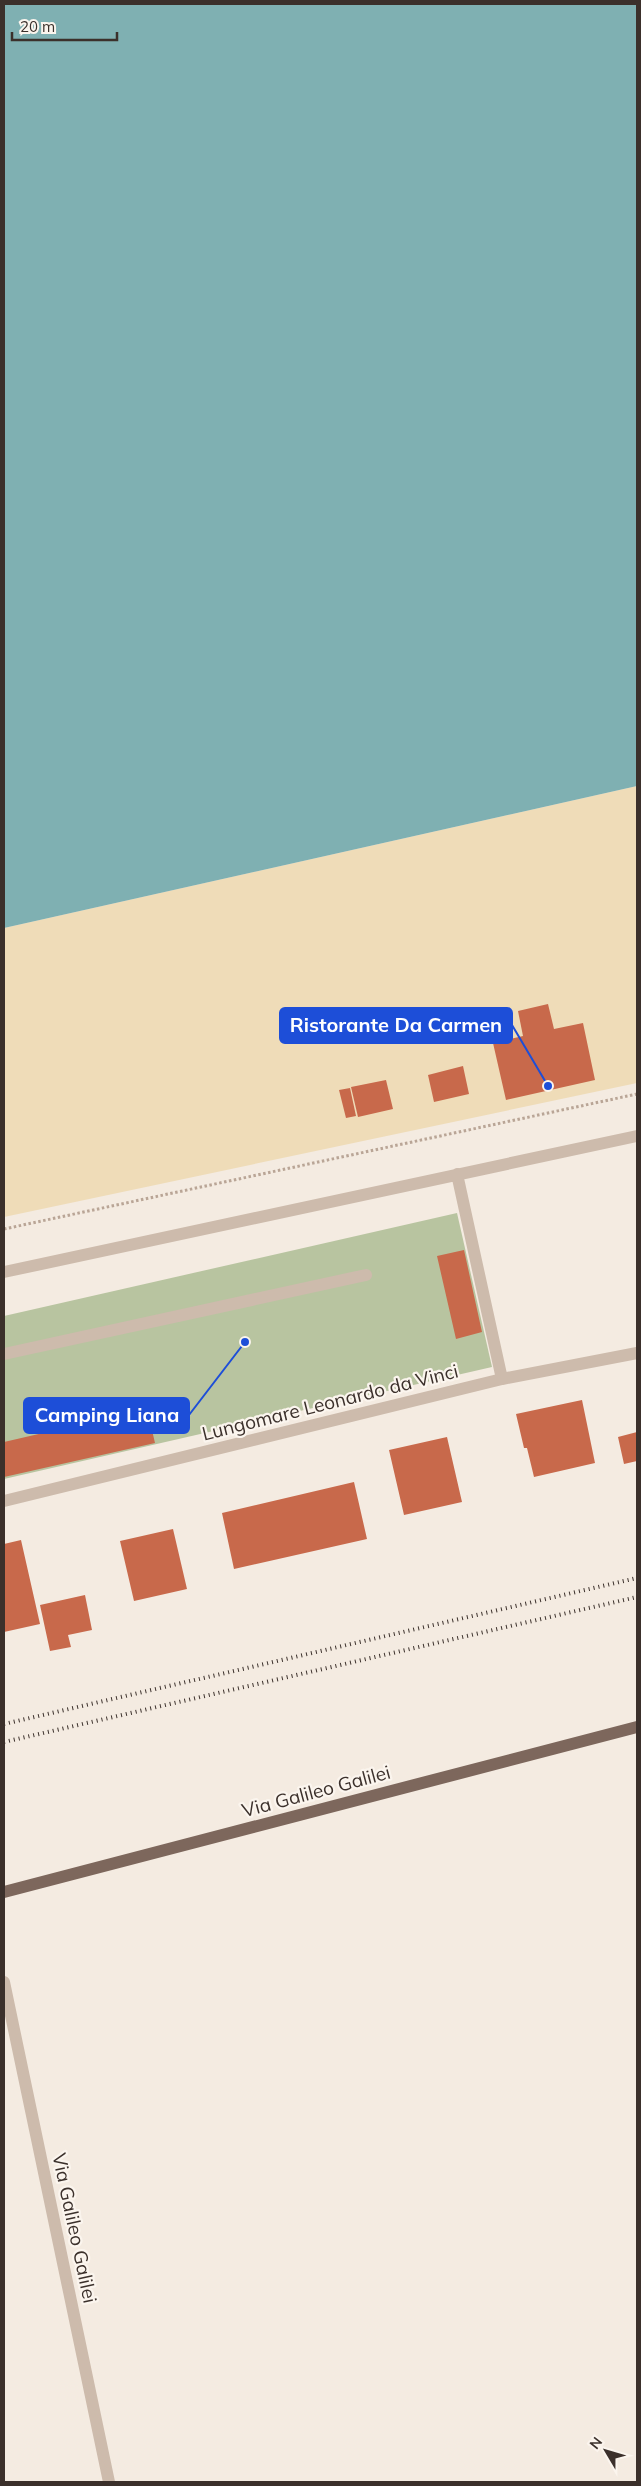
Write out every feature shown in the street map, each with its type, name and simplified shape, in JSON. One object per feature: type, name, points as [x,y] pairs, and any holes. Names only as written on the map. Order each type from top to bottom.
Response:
[{"type":"main road","name":"Via Galileo Galilei","points":[[4,1892],[637,1727]]},
{"type":"street","points":[[4,1272],[637,1136]]},
{"type":"street","points":[[457,1174],[502,1380]]},
{"type":"street","points":[[4,1354],[366,1275]]},
{"type":"street","name":"Lungomare Leonardo da Vinci","points":[[4,1501],[502,1380],[637,1353]]},
{"type":"street","name":"Via Galileo Galilei","points":[[4,1982],[109,2482]]},
{"type":"path","points":[[4,1229],[637,1094]]},
{"type":"green space","points":[[457,1213],[492,1367],[4,1479],[4,1316]]},
{"type":"sand","points":[[637,786],[637,1083],[4,1217],[4,928]]},
{"type":"water","points":[[4,4],[637,4],[637,786],[4,928]]},
{"type":"building","points":[[548,1004],[554,1029],[583,1023],[595,1080],[506,1100],[493,1043],[523,1036],[518,1011]]},
{"type":"building","points":[[463,1066],[469,1094],[434,1102],[428,1075]]},
{"type":"building","points":[[386,1080],[393,1109],[358,1117],[351,1087]]},
{"type":"building","points":[[350,1088],[356,1116],[346,1118],[339,1090]]},
{"type":"building","points":[[464,1250],[482,1332],[456,1339],[437,1256]]},
{"type":"building","points":[[582,1400],[595,1463],[534,1477],[527,1448],[524,1448],[516,1414]]},
{"type":"building","points":[[147,1409],[155,1443],[4,1477],[4,1442]]},
{"type":"building","points":[[637,1432],[637,1461],[624,1464],[618,1437]]},
{"type":"building","points":[[447,1437],[462,1502],[404,1515],[389,1450]]},
{"type":"building","points":[[354,1482],[367,1539],[234,1569],[222,1513]]},
{"type":"building","points":[[173,1529],[187,1589],[134,1601],[120,1541]]},
{"type":"building","points":[[21,1540],[40,1624],[4,1632],[4,1544]]},
{"type":"building","points":[[85,1595],[92,1630],[68,1635],[71,1647],[50,1651],[40,1605]]},
{"type":"railway","points":[[4,1724],[637,1578]]},
{"type":"railway","points":[[4,1742],[637,1597]]},
{"type":"place","name":"Ristorante Da Carmen","points":[[548,1086]]},
{"type":"place","name":"Camping Liana","points":[[245,1342]]}]
